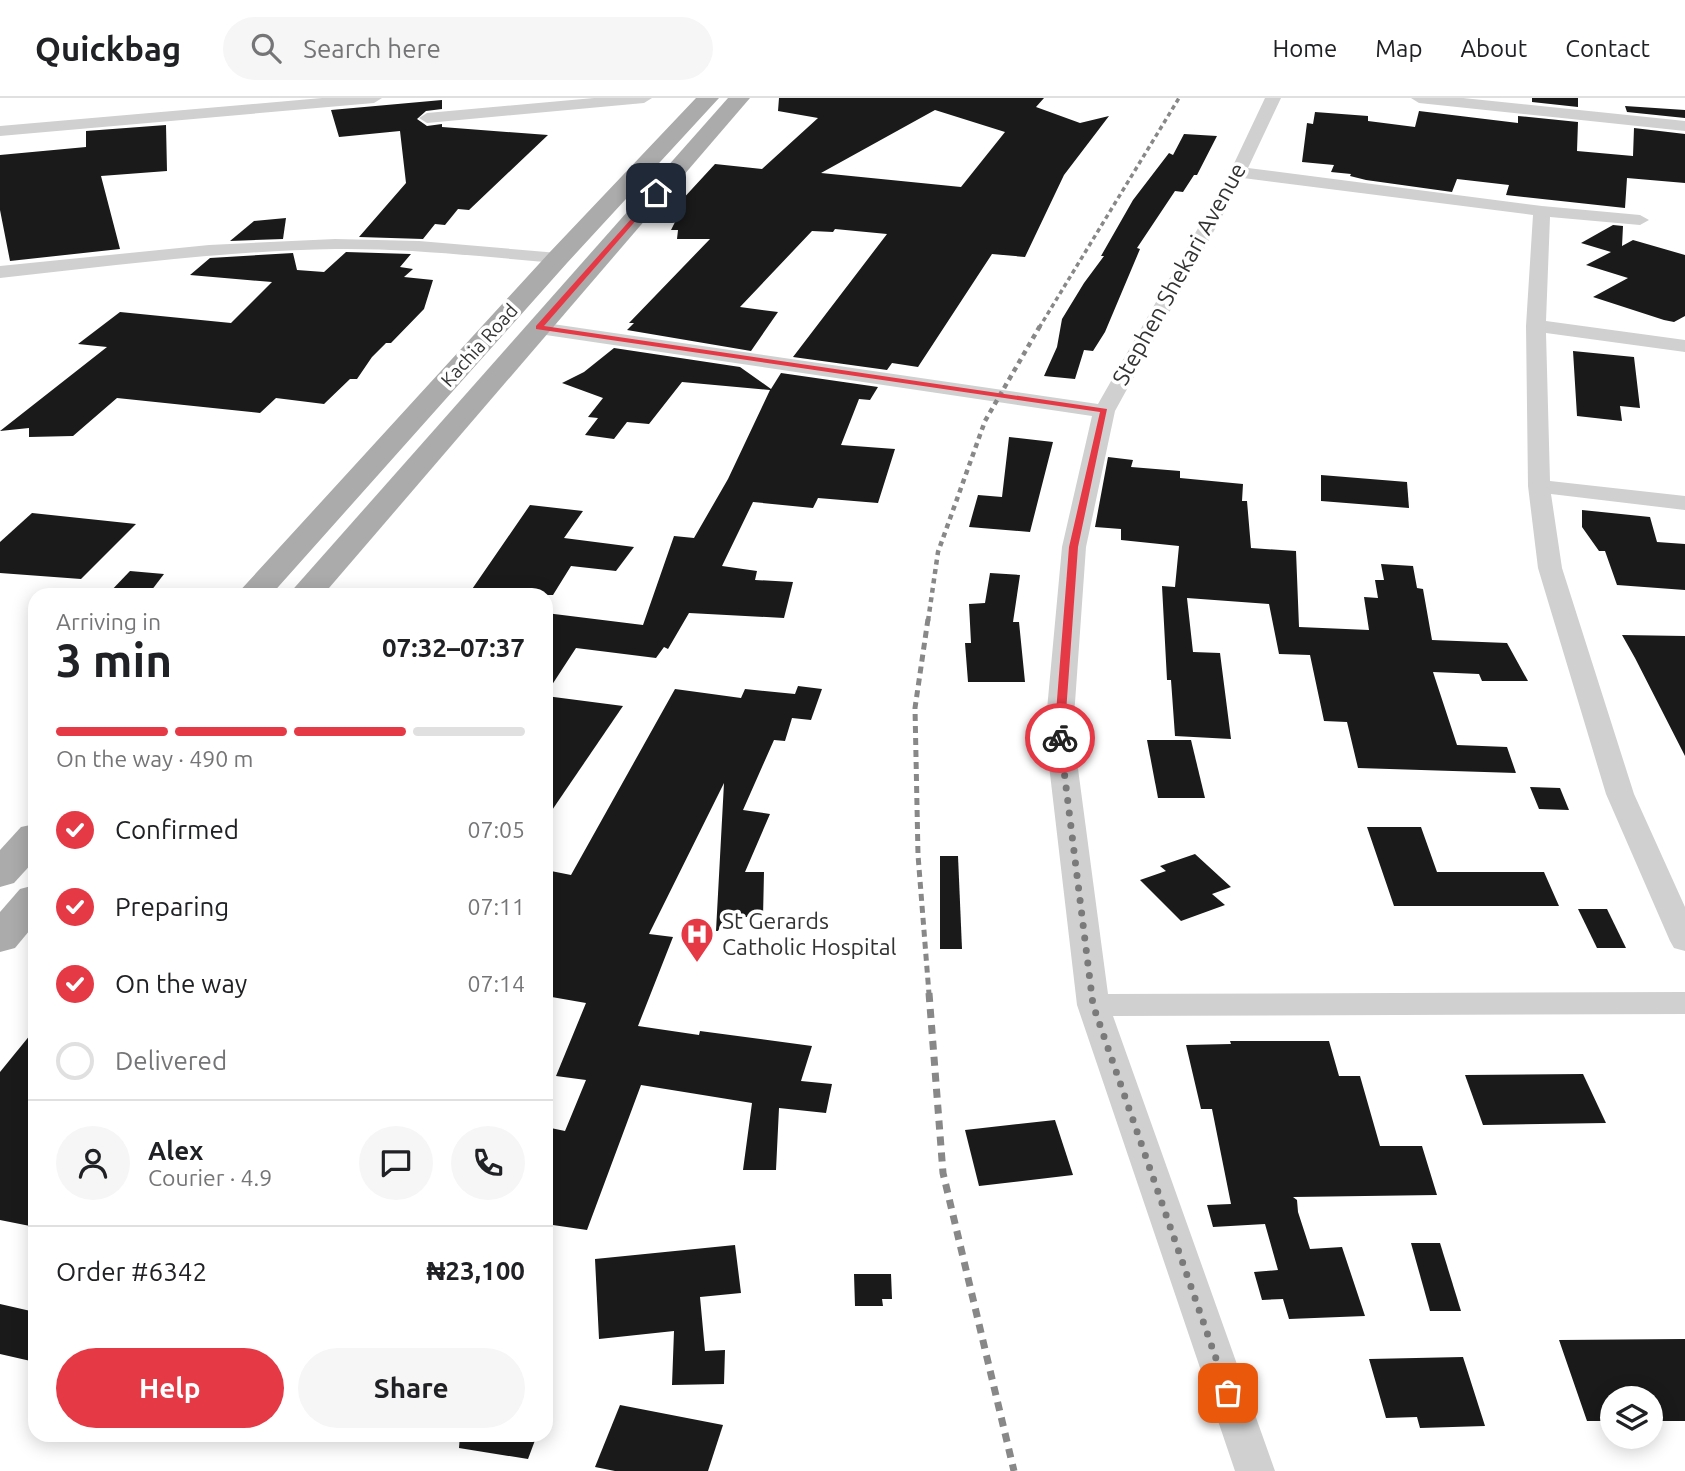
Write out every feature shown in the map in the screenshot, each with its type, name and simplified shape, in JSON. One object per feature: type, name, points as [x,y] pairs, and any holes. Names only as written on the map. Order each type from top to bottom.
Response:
[{"type":"main road","name":"Kachia Road","points":[[259,588],[558,258],[708,98]]},
{"type":"main road","name":"Kachia Road","points":[[311,588],[739,98]]},
{"type":"main road","points":[[0,938],[28,906]]},
{"type":"street","points":[[0,131],[374,98]]},
{"type":"street","points":[[427,118],[644,98]]},
{"type":"street","name":"Stephen Shekari Avenue","points":[[1255,1471],[1093,1005],[1059,732],[1074,547],[1104,411],[1238,172],[1273,98]]},
{"type":"street","points":[[1419,98],[1685,126]]},
{"type":"street","points":[[1238,172],[1542,211],[1640,220]]},
{"type":"street","points":[[1542,211],[1536,326],[1539,486],[1550,568],[1620,794],[1685,942]]},
{"type":"street","points":[[0,272],[255,247],[326,244],[435,247],[558,258]]},
{"type":"street","points":[[1536,326],[1685,346]]},
{"type":"street","points":[[539,328],[1104,411]]},
{"type":"street","points":[[1539,486],[1685,503]]},
{"type":"street","points":[[1093,1005],[1685,1003]]},
{"type":"building","points":[[779,98],[1044,98],[1036,107],[1080,123],[1109,116],[1064,175],[1025,257],[992,254],[918,367],[892,363],[887,370],[793,357],[887,234],[835,229],[833,232],[812,231],[740,307],[778,312],[751,351],[627,330],[634,323],[629,323],[710,239],[677,239],[678,230],[671,230],[678,216],[668,215],[715,164],[762,169],[818,118],[778,111]],"holes":[[[935,110],[1005,132],[961,187],[821,173]]]},
{"type":"building","points":[[1532,98],[1578,98],[1578,107],[1532,102]]},
{"type":"building","points":[[442,100],[442,109],[426,111],[417,119],[427,126],[442,124],[442,127],[548,135],[469,210],[458,209],[445,225],[435,224],[423,239],[359,237],[406,183],[400,131],[339,137],[331,110]]},
{"type":"building","points":[[1625,106],[1685,110],[1685,118],[1627,112]]},
{"type":"building","points":[[1419,111],[1518,123],[1518,116],[1578,122],[1577,151],[1633,156],[1634,128],[1685,134],[1685,183],[1627,178],[1625,208],[1506,195],[1509,185],[1457,179],[1452,192],[1366,180],[1350,176],[1351,174],[1331,172],[1334,165],[1302,162],[1307,123],[1313,124],[1315,112],[1368,116],[1368,121],[1415,127]]},
{"type":"building","points":[[166,125],[167,171],[101,176],[120,249],[10,261],[0,210],[0,155],[86,147],[86,131]]},
{"type":"building","points":[[1184,134],[1217,136],[1197,175],[1194,175],[1183,192],[1175,191],[1137,248],[1140,249],[1105,332],[1093,351],[1084,350],[1075,379],[1044,376],[1057,347],[1062,319],[1104,256],[1101,256],[1133,200],[1169,153],[1173,155]]},
{"type":"building","points":[[286,218],[283,239],[230,241],[254,221]]},
{"type":"building","points":[[1613,225],[1623,226],[1622,246],[1633,240],[1685,255],[1685,316],[1674,322],[1664,320],[1593,297],[1628,278],[1586,265],[1611,252],[1581,243]]},
{"type":"building","points":[[346,252],[411,254],[400,267],[413,269],[404,277],[433,280],[424,309],[391,343],[386,343],[372,357],[357,379],[350,379],[324,404],[276,398],[260,413],[117,398],[73,436],[29,437],[29,428],[0,431],[107,347],[78,344],[120,312],[231,323],[272,282],[190,275],[210,258],[293,253],[297,270],[324,272]]},
{"type":"building","points":[[614,348],[740,367],[771,389],[781,373],[878,387],[870,400],[859,399],[841,445],[895,449],[878,503],[818,498],[813,508],[753,502],[722,566],[757,571],[755,580],[793,582],[784,618],[689,613],[668,649],[664,647],[656,658],[576,648],[553,683],[553,614],[643,625],[674,536],[694,538],[728,479],[770,390],[682,382],[649,424],[627,422],[614,439],[585,435],[598,418],[588,417],[603,398],[562,383],[584,372]]},
{"type":"building","points":[[1573,351],[1634,357],[1640,408],[1620,406],[1622,421],[1577,416]]},
{"type":"building","points":[[1009,437],[1053,442],[1030,532],[969,527],[978,495],[1002,497]]},
{"type":"building","points":[[1108,457],[1133,460],[1131,467],[1180,471],[1180,478],[1243,484],[1242,501],[1247,501],[1251,548],[1296,551],[1299,627],[1369,630],[1364,597],[1378,598],[1375,580],[1384,580],[1381,564],[1413,566],[1417,588],[1423,589],[1432,640],[1507,643],[1528,681],[1482,681],[1479,674],[1433,672],[1457,745],[1507,747],[1516,773],[1358,768],[1347,722],[1324,721],[1310,655],[1279,654],[1269,604],[1187,598],[1193,652],[1220,653],[1231,739],[1175,736],[1171,680],[1167,680],[1162,586],[1175,587],[1179,546],[1121,540],[1121,529],[1095,527]]},
{"type":"building","points":[[1321,475],[1407,482],[1409,508],[1321,501]]},
{"type":"building","points":[[530,505],[583,511],[564,538],[634,547],[616,571],[571,566],[553,595],[553,588],[473,588]]},
{"type":"building","points":[[1582,510],[1650,517],[1657,542],[1685,544],[1685,590],[1617,585],[1605,551],[1599,551],[1582,527]]},
{"type":"building","points":[[32,513],[136,524],[81,579],[0,573],[0,542]]},
{"type":"building","points":[[130,571],[164,574],[153,588],[114,588]]},
{"type":"building","points":[[990,573],[1020,575],[1013,622],[1019,622],[1025,682],[968,682],[965,643],[971,643],[969,604],[985,603]]},
{"type":"building","points":[[1622,635],[1685,636],[1685,756],[1635,658]]},
{"type":"building","points":[[798,686],[822,689],[811,720],[792,718],[785,741],[774,740],[743,810],[770,814],[745,872],[764,872],[763,917],[725,917],[716,931],[724,783],[649,934],[673,937],[638,1026],[699,1035],[700,1031],[812,1046],[801,1081],[832,1084],[826,1113],[779,1108],[776,1170],[743,1170],[752,1103],[641,1085],[587,1230],[553,1225],[553,1128],[565,1131],[586,1080],[556,1076],[586,1003],[553,997],[553,871],[571,875],[675,689],[741,698],[745,689],[795,694]]},
{"type":"building","points":[[553,697],[623,706],[553,809]]},
{"type":"building","points":[[1147,740],[1191,740],[1205,798],[1158,798]]},
{"type":"building","points":[[1530,787],[1560,788],[1569,810],[1539,809]]},
{"type":"building","points":[[1367,827],[1421,827],[1437,872],[1544,872],[1559,906],[1394,906]]},
{"type":"building","points":[[1195,854],[1231,887],[1212,894],[1225,905],[1181,921],[1140,880],[1166,871],[1160,866]]},
{"type":"building","points":[[940,856],[958,856],[962,949],[940,949]]},
{"type":"building","points":[[1578,909],[1607,909],[1626,948],[1597,948]]},
{"type":"building","points":[[28,1038],[28,1226],[0,1220],[0,1072]]},
{"type":"building","points":[[1230,1041],[1329,1041],[1339,1076],[1360,1076],[1380,1146],[1422,1146],[1437,1195],[1293,1197],[1297,1200],[1298,1212],[1310,1249],[1342,1247],[1365,1316],[1289,1319],[1283,1299],[1262,1300],[1254,1272],[1278,1270],[1265,1224],[1213,1227],[1207,1205],[1231,1204],[1212,1109],[1201,1109],[1186,1045],[1231,1044]]},
{"type":"building","points":[[1583,1074],[1606,1123],[1483,1125],[1465,1075]]},
{"type":"building","points":[[1055,1120],[1073,1175],[979,1186],[965,1130]]},
{"type":"building","points":[[1411,1243],[1440,1243],[1461,1311],[1430,1311]]},
{"type":"building","points":[[735,1245],[741,1293],[700,1297],[705,1351],[725,1350],[724,1384],[672,1385],[674,1331],[599,1339],[595,1259]]},
{"type":"building","points":[[854,1274],[891,1274],[892,1299],[882,1299],[883,1306],[855,1306]]},
{"type":"building","points":[[0,1304],[28,1310],[28,1360],[0,1354]]},
{"type":"building","points":[[1685,1339],[1685,1421],[1663,1421],[1663,1386],[1600,1386],[1600,1421],[1587,1421],[1559,1340]]},
{"type":"building","points":[[1463,1357],[1485,1426],[1420,1428],[1417,1417],[1386,1418],[1369,1359]]},
{"type":"building","points":[[620,1405],[723,1425],[708,1471],[615,1471],[595,1467]]},
{"type":"building","points":[[459,1442],[534,1442],[528,1459],[459,1448]]},
{"type":"railway","points":[[1039,328],[1179,98]]},
{"type":"railway","points":[[928,621],[938,552],[985,421],[1040,326]]},
{"type":"railway","points":[[928,619],[915,708],[918,855],[929,994]]},
{"type":"railway","points":[[929,993],[943,1173],[1014,1471]]},
{"type":"way so far","points":[[1060,738],[1093,1005],[1228,1393]]},
{"type":"place","name":"St Gerards Catholic Hospital","points":[[697,964]]},
{"type":"route","points":[[656,193],[539,328],[1104,411],[1074,547],[1060,738]]}]
